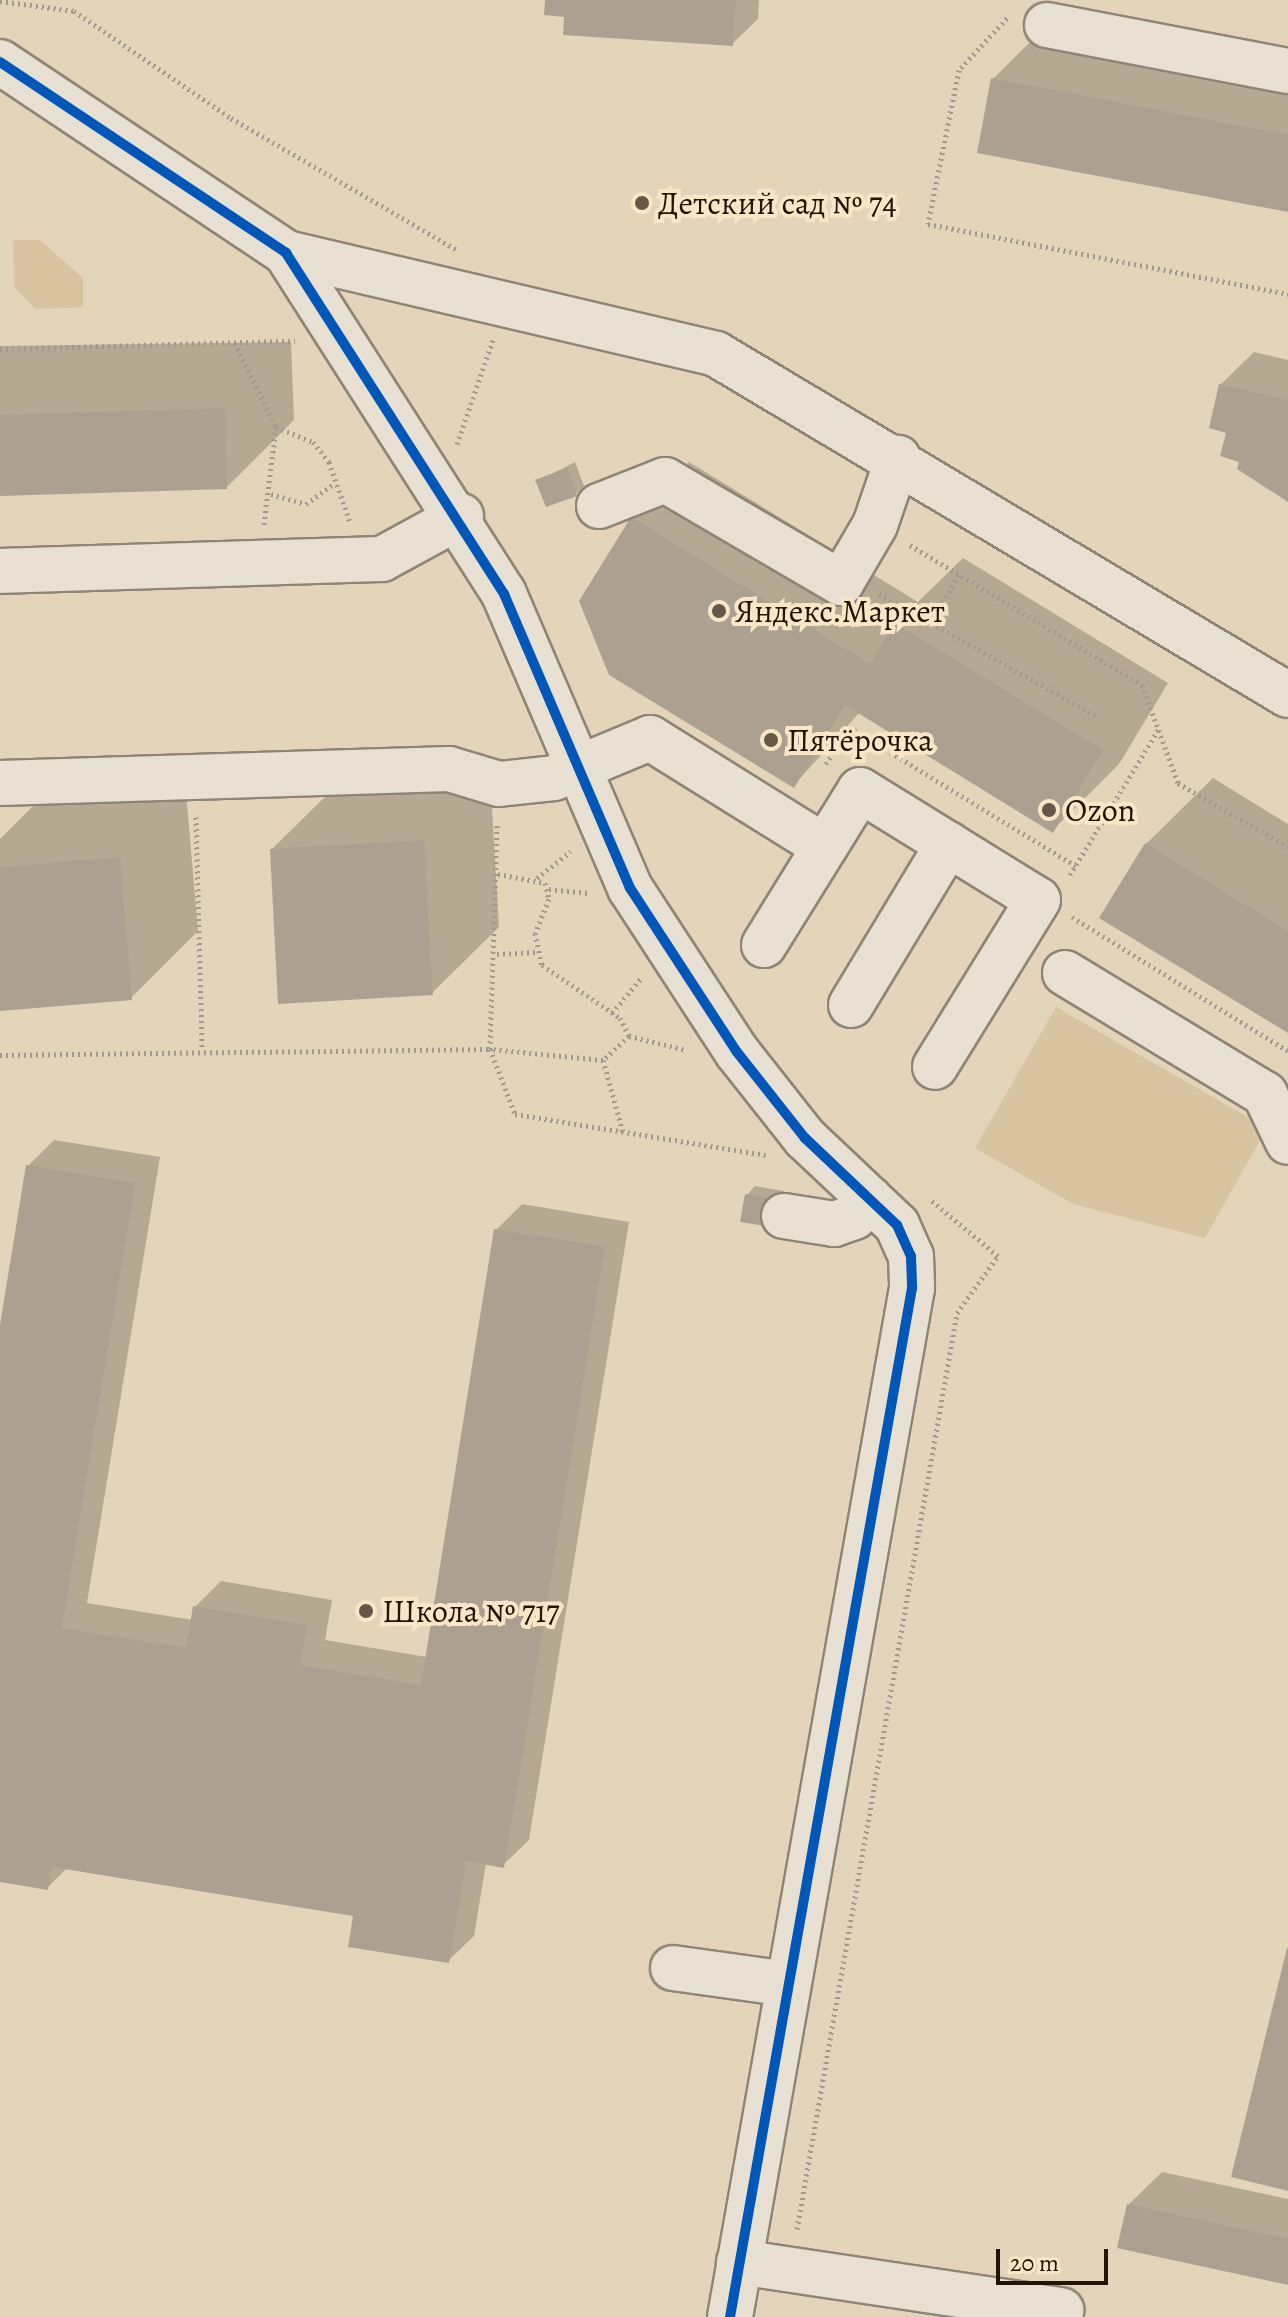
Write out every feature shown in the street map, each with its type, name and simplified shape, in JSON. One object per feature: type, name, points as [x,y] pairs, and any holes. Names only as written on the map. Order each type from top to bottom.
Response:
[{"type":"street","points":[[1047,25],[1288,71]]},
{"type":"street","points":[[0,62],[286,253],[504,308],[716,354],[898,458],[1288,695]]},
{"type":"street","points":[[286,253],[461,516],[504,594],[575,771],[630,888],[737,1052],[805,1138],[897,1225],[911,1256],[912,1288],[730,2317]]},
{"type":"street","points":[[599,506],[665,480],[841,583],[875,525],[898,458]]},
{"type":"street","points":[[0,571],[382,559],[461,516]]},
{"type":"street","points":[[0,783],[449,769],[499,784],[575,771],[650,738],[825,847]]},
{"type":"street","points":[[764,945],[860,790],[1047,899],[935,1067]]},
{"type":"street","points":[[851,1005],[948,844]]},
{"type":"street","points":[[1065,973],[1265,1094],[1288,1142]]},
{"type":"street","points":[[784,1216],[834,1224],[870,1199]]},
{"type":"street","points":[[673,1968],[788,1984]]},
{"type":"street","points":[[739,2262],[1061,2310]]},
{"type":"path","points":[[0,1],[74,11],[231,118],[473,259]]},
{"type":"path","points":[[1047,25],[1004,17],[959,70],[928,224],[1288,294]]},
{"type":"path","points":[[453,454],[504,308]]},
{"type":"path","points":[[0,349],[308,340]]},
{"type":"path","points":[[235,343],[276,427],[271,494],[262,537]]},
{"type":"path","points":[[276,427],[313,442],[335,483],[353,535]]},
{"type":"path","points":[[271,494],[306,504],[335,483]]},
{"type":"path","points":[[875,525],[1142,685],[1178,783],[1288,847]]},
{"type":"path","points":[[930,623],[959,575]]},
{"type":"path","points":[[869,588],[1096,716]]},
{"type":"path","points":[[1158,730],[1047,899],[1080,925],[1288,1051]]},
{"type":"path","points":[[195,776],[202,1049]]},
{"type":"path","points":[[499,784],[497,954],[490,1049],[515,1114],[776,1156]]},
{"type":"path","points":[[537,878],[582,842]]},
{"type":"path","points":[[498,874],[537,878],[549,889],[592,893]]},
{"type":"path","points":[[549,889],[536,952],[551,978],[612,1013],[629,1036],[702,1053]]},
{"type":"path","points":[[497,954],[536,952]]},
{"type":"path","points":[[612,1013],[651,965]]},
{"type":"path","points":[[0,1055],[202,1049],[490,1049],[603,1060],[616,1055],[629,1036]]},
{"type":"path","points":[[603,1060],[623,1132]]},
{"type":"path","points":[[790,2270],[957,1313],[998,1256],[925,1195]]},
{"type":"shaded area","points":[[13,240],[40,240],[83,278],[83,307],[35,309],[14,287]]},
{"type":"shaded area","points":[[1056,1007],[1267,1128],[1205,1238],[1073,1204],[975,1148]]},
{"type":"building","points":[[545,0],[736,0],[733,46],[563,35],[564,17],[544,15]]},
{"type":"building","points":[[991,78],[1288,135],[1288,212],[977,153]]},
{"type":"building","points":[[1219,384],[1288,400],[1288,502],[1237,469],[1239,462],[1220,456],[1226,433],[1209,428]]},
{"type":"building","points":[[225,408],[227,489],[0,496],[0,415]]},
{"type":"building","points":[[567,468],[577,496],[546,507],[535,480]]},
{"type":"building","points":[[631,517],[870,664],[895,623],[1103,750],[1053,833],[845,705],[794,788],[609,675],[579,601]]},
{"type":"building","points":[[424,840],[433,995],[278,1004],[270,849]]},
{"type":"building","points":[[1145,843],[1288,931],[1288,1033],[1099,918]]},
{"type":"building","points":[[120,857],[132,1000],[0,1011],[0,867]]},
{"type":"building","points":[[26,1165],[135,1183],[62,1628],[186,1648],[193,1606],[307,1625],[300,1665],[421,1685],[494,1229],[605,1247],[504,1868],[466,1861],[449,1963],[348,1947],[353,1916],[52,1867],[48,1890],[0,1882],[0,1325]]},
{"type":"building","points":[[745,1194],[777,1199],[772,1227],[740,1222]]},
{"type":"building","points":[[1288,1948],[1288,2191],[1231,2177]]},
{"type":"building","points":[[1127,2204],[1288,2239],[1288,2285],[1117,2248]]},
{"type":"cycle path","points":[[0,62],[286,253],[504,594],[630,888],[737,1052],[805,1138],[897,1225],[911,1256],[912,1288],[730,2317]]},
{"type":"place","name":"Детский сад № 74","points":[[642,203]]},
{"type":"place","name":"Яндекс.Маркет","points":[[719,611]]},
{"type":"place","name":"Пятёрочка","points":[[771,740]]},
{"type":"place","name":"Ozon","points":[[1049,810]]},
{"type":"place","name":"Школа № 717","points":[[366,1611]]}]
